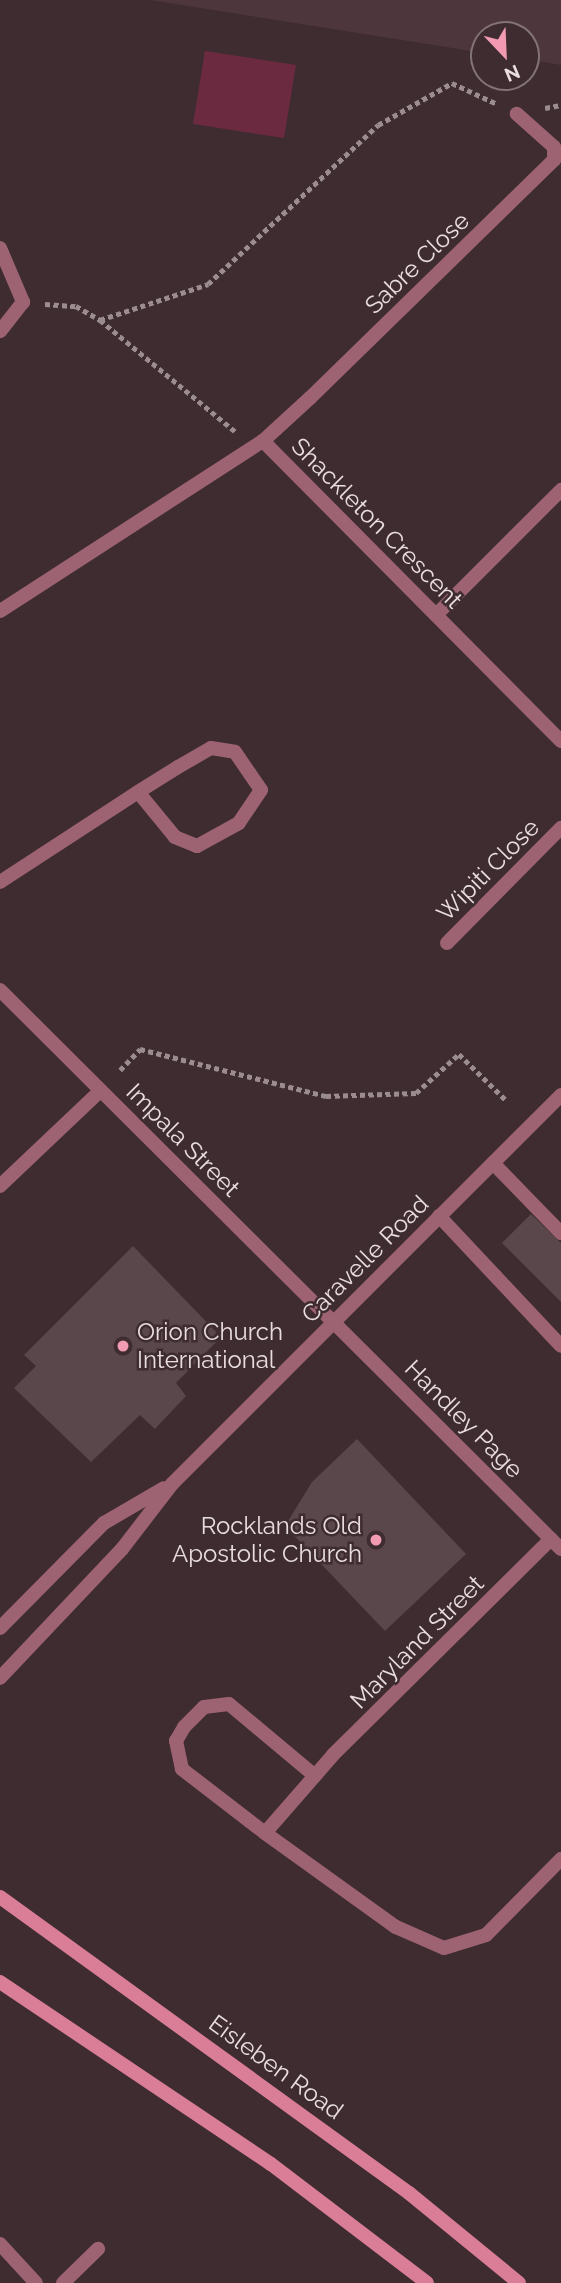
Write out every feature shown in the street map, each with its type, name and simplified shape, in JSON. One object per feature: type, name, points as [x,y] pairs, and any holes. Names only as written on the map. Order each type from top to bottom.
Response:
[{"type":"main road","name":"Eisleben Road","points":[[0,1897],[369,2163],[519,2283]]},
{"type":"main road","points":[[0,1982],[271,2164],[427,2283]]},
{"type":"street","name":"Sabre Close","points":[[258,444],[555,160],[554,146],[517,114]]},
{"type":"street","points":[[0,248],[20,283],[23,302],[0,331]]},
{"type":"street","name":"Shackleton Crescent","points":[[0,611],[258,444],[436,615],[561,741]]},
{"type":"street","points":[[436,615],[561,490]]},
{"type":"street","points":[[0,881],[138,792],[219,747],[235,752],[261,790],[239,823],[197,846],[175,837],[138,792]]},
{"type":"street","name":"Wipiti Close","points":[[447,943],[561,828]]},
{"type":"street","name":"Impala Street","points":[[0,990],[333,1324]]},
{"type":"street","points":[[0,1186],[100,1091]]},
{"type":"street","name":"Caravelle Road","points":[[0,1678],[122,1549],[172,1484],[561,1095]]},
{"type":"street","points":[[493,1163],[561,1233]]},
{"type":"street","points":[[439,1216],[561,1346]]},
{"type":"street","name":"Handley Page","points":[[333,1324],[556,1544]]},
{"type":"street","name":"Caravelle Road","points":[[0,1628],[104,1523],[172,1484]]},
{"type":"street","name":"Maryland Street","points":[[265,1833],[315,1776],[556,1544]]},
{"type":"street","points":[[315,1776],[229,1704],[204,1707],[184,1727],[176,1741],[182,1769],[265,1833],[396,1927],[444,1948],[485,1935],[561,1860]]},
{"type":"street","points":[[0,2244],[36,2283]]},
{"type":"street","points":[[63,2283],[98,2249]]},
{"type":"path","points":[[100,320],[208,284],[378,125],[452,83],[517,114]]},
{"type":"path","points":[[23,302],[76,306],[100,320],[258,444]]},
{"type":"path","points":[[120,1070],[140,1049],[326,1096],[416,1093],[459,1054],[506,1100]]},
{"type":"shaded area","points":[[150,0],[561,0],[561,65],[540,61],[540,21],[470,21],[470,51]]},
{"type":"shaded area","points":[[205,51],[296,65],[284,138],[193,124]]},
{"type":"building","points":[[531,1214],[561,1243],[561,1302],[502,1243]]},
{"type":"building","name":"Orion Church International","points":[[133,1246],[221,1337],[176,1383],[186,1396],[155,1429],[140,1415],[91,1462],[14,1388],[36,1366],[24,1355]]},
{"type":"building","name":"Rocklands Old Apostolic Church","points":[[357,1439],[466,1554],[385,1631],[285,1526],[312,1482]]},
{"type":"place","name":"Orion Church International","points":[[123,1346]]},
{"type":"place","name":"Rocklands Old Apostolic Church","points":[[376,1540]]}]
